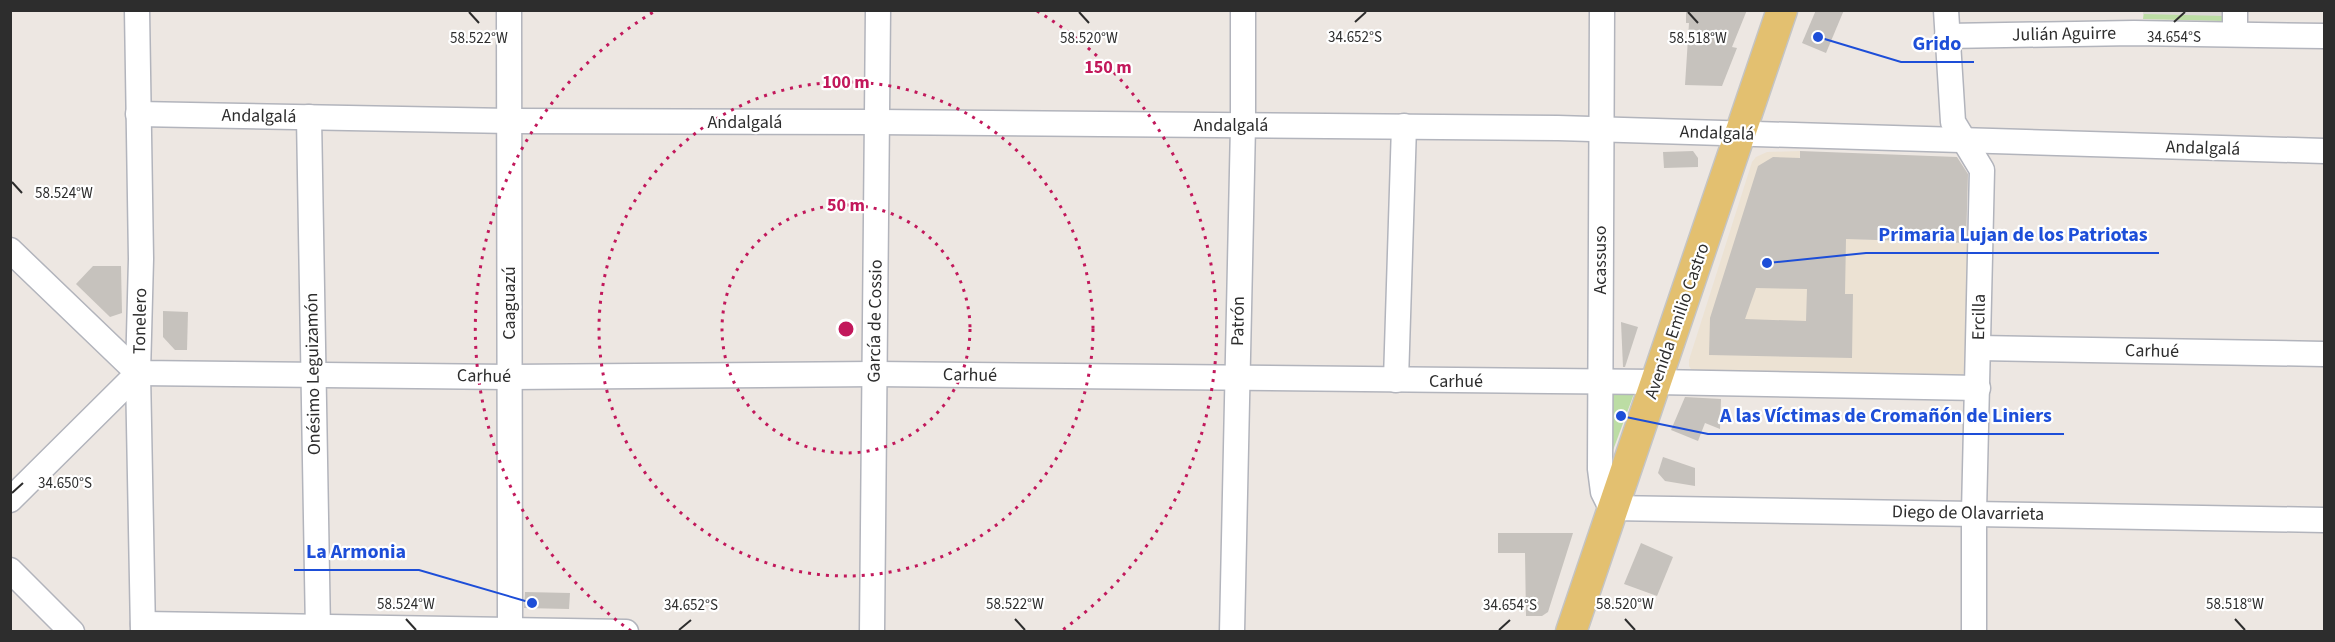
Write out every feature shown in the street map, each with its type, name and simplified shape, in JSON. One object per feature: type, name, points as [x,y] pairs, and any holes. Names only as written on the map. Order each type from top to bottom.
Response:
[{"type":"main road","name":"Avenida Emilio Castro","points":[[1571,632],[1611,508],[1782,10]]},
{"type":"street","name":"Tonelero","points":[[137,10],[141,259],[138,373],[143,628]]},
{"type":"street","name":"Caaguazú","points":[[509,10],[510,630]]},
{"type":"street","name":"García de Cossio","points":[[872,632],[878,10]]},
{"type":"street","name":"Patrón","points":[[1232,632],[1243,126],[1243,10]]},
{"type":"street","name":"Acassuso","points":[[1602,10],[1600,469],[1603,492],[1611,508]]},
{"type":"street","name":"Ercilla","points":[[1946,10],[1953,122],[1982,170],[1974,513],[1974,632]]},
{"type":"street","name":"Julián Aguirre","points":[[1947,36],[2135,22],[2235,22],[2325,36]]},
{"type":"street","name":"Andalgalá","points":[[138,114],[510,122],[877,122],[1600,129],[1965,142],[2325,151]]},
{"type":"street","name":"Onésimo Leguizamón","points":[[309,117],[318,630]]},
{"type":"street","points":[[1396,381],[1404,126]]},
{"type":"street","points":[[10,250],[138,373],[10,500]]},
{"type":"street","name":"Carhué","points":[[1979,348],[2325,354]]},
{"type":"street","name":"Carhué","points":[[138,373],[509,377],[875,374],[1656,382],[1978,388]]},
{"type":"street","name":"Diego de Olavarrieta","points":[[1611,508],[2325,520]]},
{"type":"street","points":[[10,570],[72,632]]},
{"type":"street","points":[[143,628],[626,632]]},
{"type":"shaded area","points":[[2144,10],[2225,11],[2224,16],[2143,14]]},
{"type":"shaded area","points":[[1800,151],[1797,237],[1968,243],[1965,372],[1961,376],[1693,372],[1689,366],[1689,360],[1752,162],[1756,157],[1767,152]]},
{"type":"green space","points":[[2144,11],[2225,11],[2224,21],[2143,19]]},
{"type":"green space","points":[[1606,391],[1635,391],[1609,461]]},
{"type":"building","points":[[1686,10],[1747,10],[1732,47],[1737,48],[1722,86],[1685,85],[1689,23],[1686,23]]},
{"type":"building","points":[[1816,10],[1844,10],[1826,53],[1802,43]]},
{"type":"building","points":[[1693,151],[1698,158],[1698,167],[1664,168],[1663,152]]},
{"type":"building","points":[[1800,151],[1957,157],[1968,174],[1966,243],[1846,239],[1845,294],[1853,294],[1852,358],[1709,355],[1710,318],[1758,166],[1773,157],[1800,158]],"holes":[[[1756,288],[1807,289],[1806,321],[1745,319]]]},
{"type":"building","points":[[93,266],[121,266],[122,313],[110,317],[76,284]]},
{"type":"building","points":[[163,311],[188,312],[187,350],[175,350],[163,337]]},
{"type":"building","points":[[1621,322],[1638,327],[1625,367],[1623,367]]},
{"type":"building","points":[[1685,397],[1721,399],[1720,429],[1705,423],[1698,441],[1671,430]]},
{"type":"building","points":[[1663,457],[1695,468],[1695,486],[1665,481],[1658,473]]},
{"type":"building","points":[[1498,533],[1573,533],[1548,612],[1542,616],[1526,616],[1525,553],[1498,553]]},
{"type":"building","points":[[1641,543],[1673,557],[1657,596],[1624,584]]},
{"type":"building","points":[[525,592],[570,593],[569,609],[524,608]]},
{"type":"place","name":"Grido","points":[[1818,37]]},
{"type":"place","name":"Primaria Lujan de los Patriotas","points":[[1767,263]]},
{"type":"place","name":"A las Víctimas de Cromañón de Liniers","points":[[1621,416]]},
{"type":"place","name":"La Armonia","points":[[532,603]]}]
